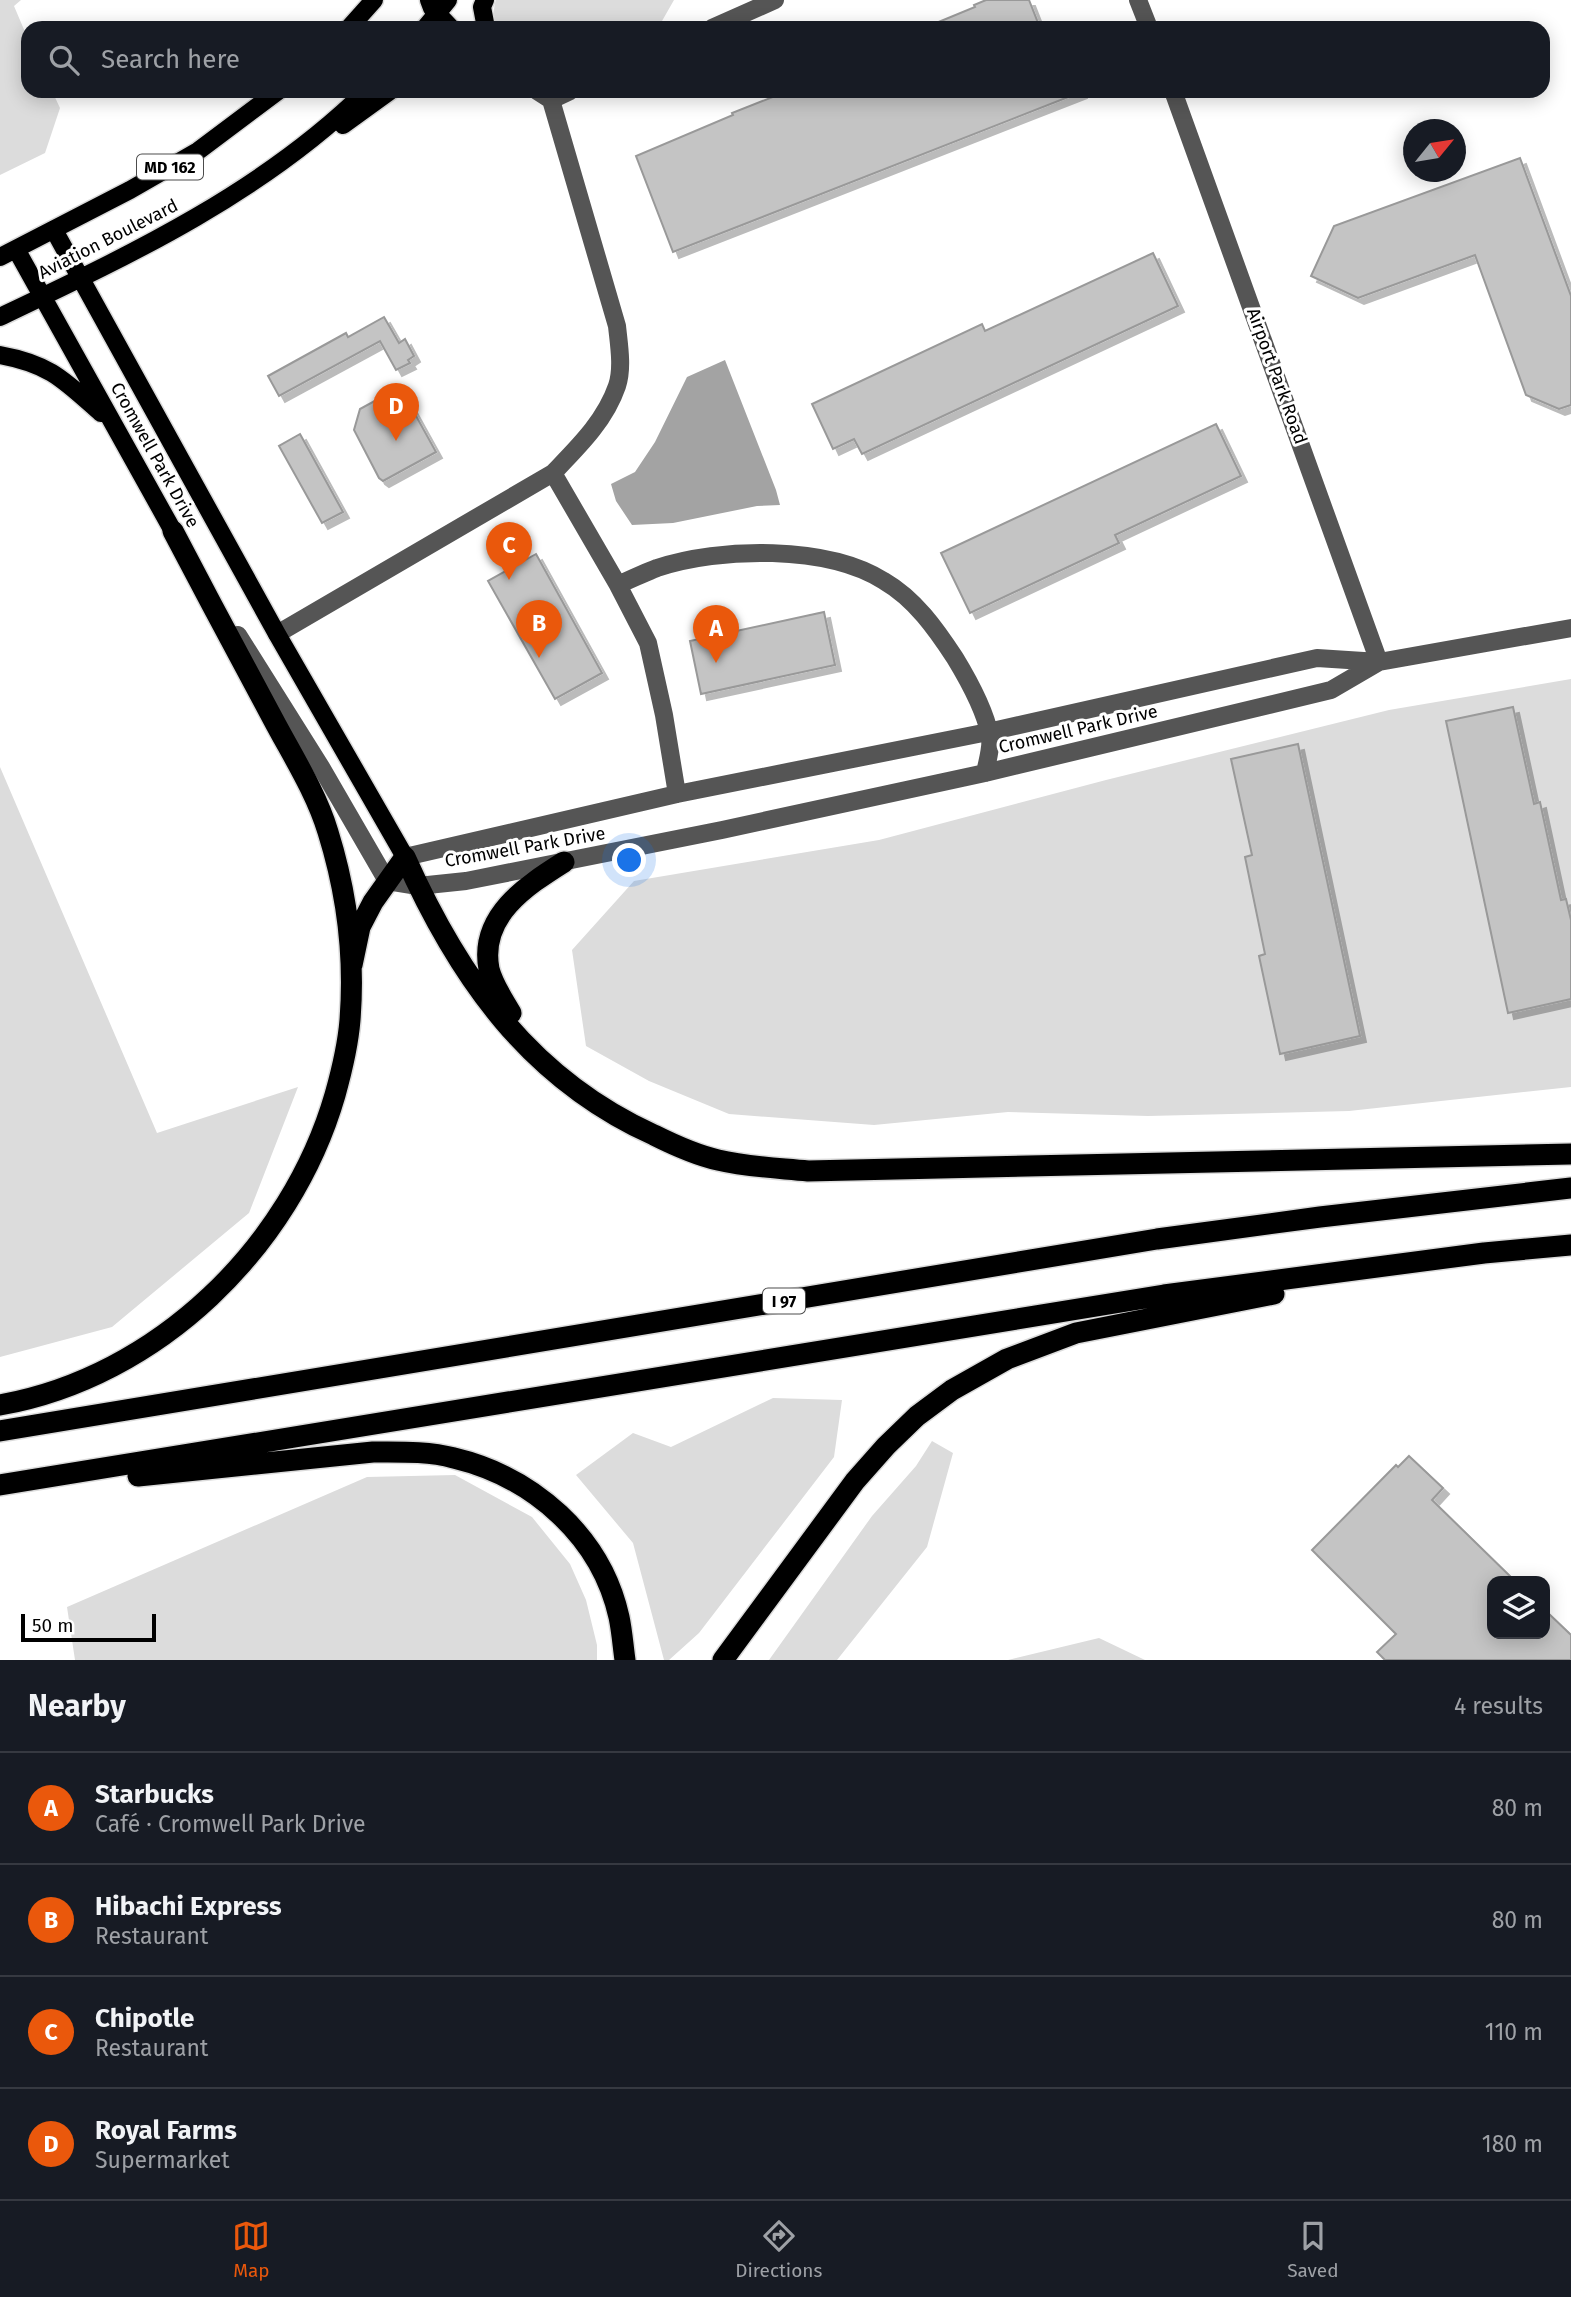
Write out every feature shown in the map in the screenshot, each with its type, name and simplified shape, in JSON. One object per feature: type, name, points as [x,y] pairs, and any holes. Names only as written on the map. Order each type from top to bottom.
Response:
[{"type":"highway","points":[[0,1405],[58,1391],[131,1356],[170,1331],[213,1295],[241,1265],[280,1214],[306,1168],[328,1119],[342,1069],[350,1022],[352,965],[348,919],[327,829],[305,780],[173,531]]},
{"type":"highway","points":[[352,965],[360,928],[373,902],[405,857],[418,886],[480,991],[503,1023],[539,1060],[576,1092],[621,1121],[717,1160],[808,1171],[1571,1154]]},
{"type":"highway","points":[[539,1060],[497,989],[489,969],[489,949],[492,930],[499,915],[513,898],[564,862]]},
{"type":"highway","name":"I 97","points":[[0,1431],[1157,1239],[1334,1215],[1571,1188]]},
{"type":"highway","points":[[0,1485],[1151,1298],[1484,1253],[1571,1245]]},
{"type":"highway","points":[[723,1660],[855,1481],[886,1446],[918,1416],[980,1373],[1041,1345],[1076,1333],[1484,1253]]},
{"type":"highway","points":[[0,1491],[373,1451],[451,1457],[487,1467],[515,1481],[567,1520],[589,1547],[607,1581],[619,1617],[625,1660]]},
{"type":"main road","points":[[355,21],[374,0]]},
{"type":"main road","points":[[485,0],[482,7],[485,21]]},
{"type":"main road","points":[[429,21],[438,5]]},
{"type":"main road","points":[[438,5],[447,21]]},
{"type":"main road","name":"Aviation Boulevard","points":[[8,253],[198,152],[269,98]]},
{"type":"main road","name":"Aviation Boulevard","points":[[0,317],[198,217],[280,163],[359,98]]},
{"type":"main road","points":[[280,163],[349,121],[380,98]]},
{"type":"main road","name":"Cromwell Park Drive","points":[[54,230],[276,634],[405,857]]},
{"type":"main road","name":"Cromwell Park Drive","points":[[8,253],[42,297],[173,531]]},
{"type":"main road","points":[[0,355],[25,359],[57,373],[113,423]]},
{"type":"street","points":[[728,21],[775,0]]},
{"type":"street","points":[[1138,0],[1146,21]]},
{"type":"street","points":[[276,634],[553,472],[587,438],[604,410],[617,384],[620,356],[613,308],[545,98]]},
{"type":"street","name":"Airport Park Road","points":[[1176,98],[1379,663]]},
{"type":"street","points":[[553,472],[648,643],[664,715],[677,794]]},
{"type":"street","name":"Cromwell Park Drive","points":[[173,531],[321,767],[387,881],[418,886],[466,881],[564,862],[985,773],[1331,690],[1379,663]]},
{"type":"street","points":[[618,585],[657,568],[714,555],[791,553],[845,562],[884,580],[916,605],[941,636],[980,705],[990,738],[985,773]]},
{"type":"street","name":"Cromwell Park Drive","points":[[405,857],[677,794],[988,732],[1317,658],[1379,663],[1571,628]]},
{"type":"shaded area","points":[[0,0],[21,0],[14,6],[21,22],[21,98],[55,98],[60,108],[45,153],[0,175]]},
{"type":"shaded area","points":[[496,0],[674,0],[662,21],[495,21]]},
{"type":"shaded area","points":[[725,360],[780,505],[757,506],[673,523],[632,525],[616,501],[611,484],[635,472],[655,442],[687,377]]},
{"type":"shaded area","points":[[1571,679],[1571,1087],[1349,1111],[1148,1116],[1008,1112],[874,1125],[729,1114],[649,1081],[586,1046],[572,950],[634,881],[879,840],[1389,710]]},
{"type":"shaded area","points":[[0,767],[157,1133],[298,1087],[249,1213],[112,1327],[0,1357]]},
{"type":"shaded area","points":[[773,1398],[842,1400],[834,1457],[699,1633],[669,1660],[664,1660],[633,1543],[576,1475],[633,1433],[671,1447]]},
{"type":"shaded area","points":[[932,1441],[953,1453],[927,1547],[837,1660],[769,1660],[872,1516],[916,1466]]},
{"type":"shaded area","points":[[455,1475],[532,1517],[570,1564],[586,1600],[597,1645],[597,1660],[75,1660],[67,1607],[367,1477]]},
{"type":"shaded area","points":[[1099,1638],[1145,1660],[1008,1660]]},
{"type":"building","points":[[986,0],[1029,0],[1037,21],[941,21],[975,7],[974,5]]},
{"type":"building","points":[[770,98],[1066,98],[673,252],[636,156],[733,115],[732,113]]},
{"type":"building","points":[[1520,158],[1571,296],[1571,405],[1559,409],[1526,395],[1475,255],[1358,298],[1311,276],[1334,226],[1454,182],[1466,182],[1466,178]]},
{"type":"building","points":[[1153,253],[1178,306],[862,454],[854,439],[833,449],[812,404],[982,324],[985,331]]},
{"type":"building","points":[[384,317],[399,343],[405,339],[414,356],[408,360],[410,363],[396,370],[380,341],[279,396],[268,376],[346,333],[348,337]]},
{"type":"building","points":[[400,387],[436,452],[383,481],[354,430],[360,409]]},
{"type":"building","points":[[1216,424],[1241,476],[1115,535],[1119,543],[970,613],[941,553]]},
{"type":"building","points":[[300,434],[343,512],[322,523],[279,446]]},
{"type":"building","points":[[536,554],[602,673],[555,699],[488,581]]},
{"type":"building","points":[[824,612],[835,665],[701,694],[690,641]]},
{"type":"building","points":[[1513,707],[1534,804],[1540,802],[1561,900],[1566,899],[1571,920],[1571,999],[1508,1013],[1446,721]]},
{"type":"building","points":[[1298,744],[1360,1036],[1280,1054],[1259,956],[1265,954],[1245,857],[1252,855],[1231,759]]},
{"type":"building","points":[[1409,1456],[1443,1488],[1432,1500],[1510,1576],[1487,1576],[1487,1639],[1550,1639],[1550,1615],[1571,1635],[1571,1660],[1385,1660],[1377,1652],[1396,1634],[1312,1550],[1396,1465],[1398,1467]]},
{"type":"place","name":"Royal Farms","points":[[396,441]]},
{"type":"place","name":"Chipotle","points":[[509,580]]},
{"type":"place","name":"Hibachi Express","points":[[539,658]]},
{"type":"place","name":"Starbucks","points":[[716,663]]}]
